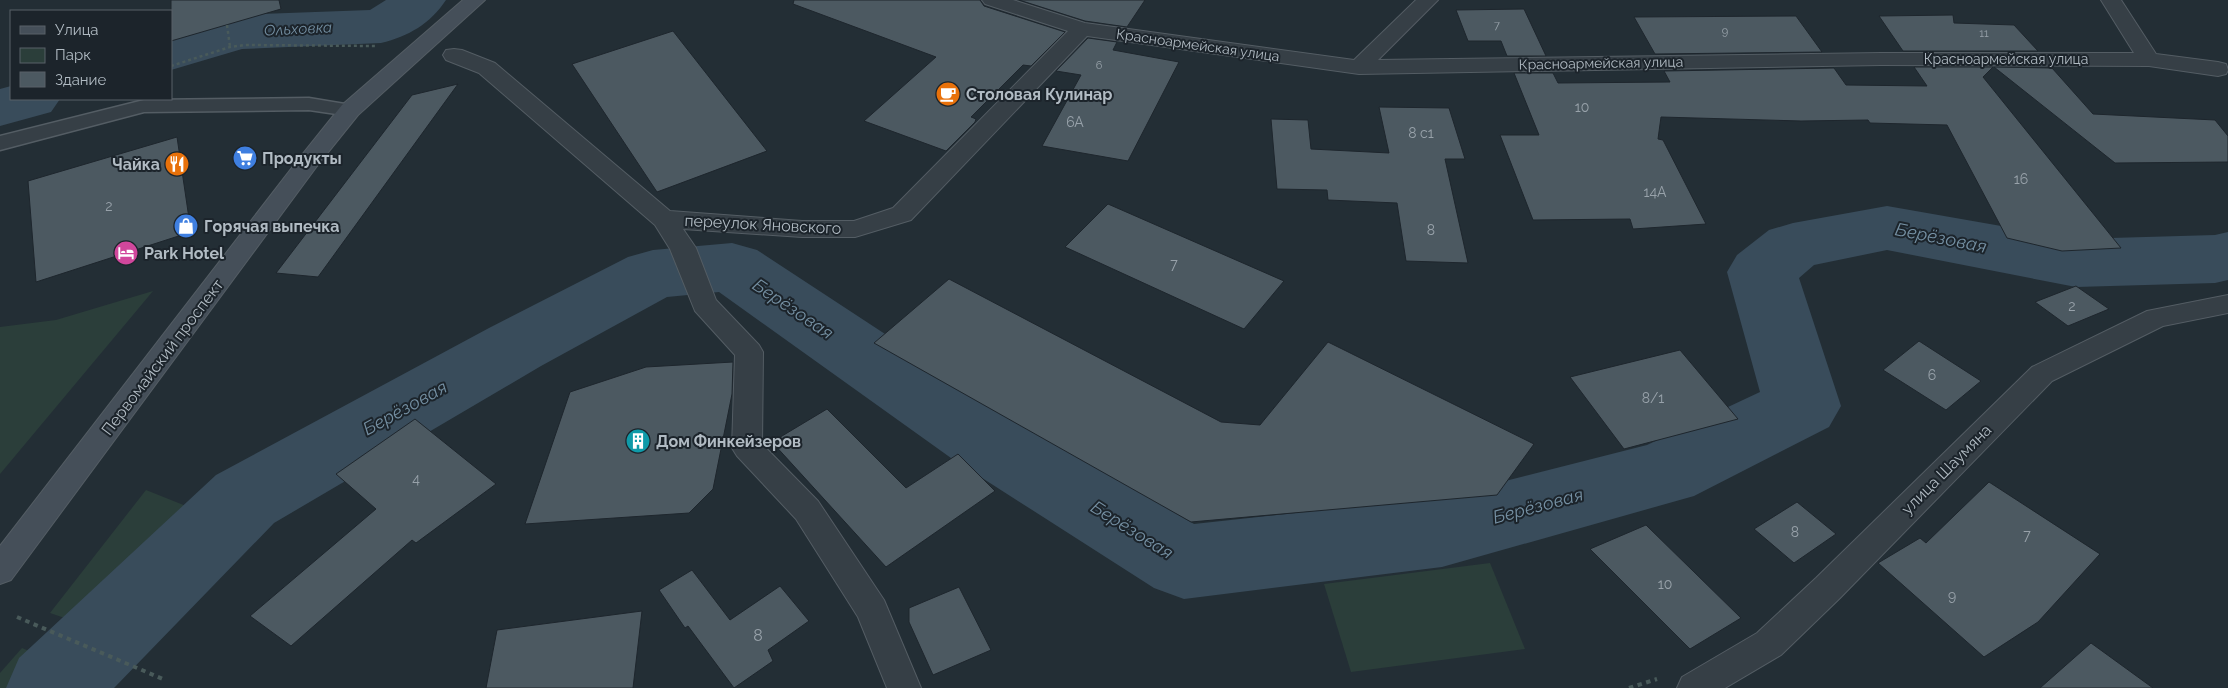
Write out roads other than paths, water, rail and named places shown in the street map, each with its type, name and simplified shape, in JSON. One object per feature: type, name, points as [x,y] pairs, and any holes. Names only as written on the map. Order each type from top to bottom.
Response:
[{"type":"street","name":"Первомайский проспект","points":[[0,570],[197,312],[309,161],[350,110],[475,0]]},
{"type":"street","name":"Красноармейская улица","points":[[992,0],[1082,29],[1359,67],[1882,59],[2149,60],[2218,69]]},
{"type":"street","points":[[1359,67],[1428,0]]},
{"type":"street","points":[[2111,0],[2149,60]]},
{"type":"street","name":"переулок Яновского","points":[[664,219],[802,229],[855,228],[902,214],[1082,29]]},
{"type":"street","name":"переулок Яновского","points":[[454,55],[487,68],[664,219],[683,248],[704,304],[749,352],[747,448],[807,510],[872,610],[904,688]]},
{"type":"street","name":"улица Шаумяна","points":[[1694,688],[1769,644],[1828,588],[2042,374],[2157,318],[2228,304]]},
{"type":"lane","points":[[0,143],[144,106],[308,104],[350,110]]},
{"type":"waterway","name":"Ольховка","points":[[172,53],[236,32],[381,26],[400,16],[419,0]]},
{"type":"waterway","name":"Ольховка","points":[[0,108],[27,100]]},
{"type":"waterway","name":"Берёзовая","points":[[52,688],[245,499],[515,347],[653,274],[732,267],[979,436],[1184,562],[1442,532],[1665,473],[1802,406],[1762,272],[1793,246],[1887,228],[2076,263],[2215,259],[2228,256]]},
{"type":"place","name":"Столовая Кулинар","points":[[948,94]]},
{"type":"place","name":"Продукты","points":[[245,158]]},
{"type":"place","name":"Чайка","points":[[177,164]]},
{"type":"place","name":"Горячая выпечка","points":[[186,226]]},
{"type":"place","name":"Park Hotel","points":[[126,253]]},
{"type":"place","name":"Дом Финкейзеров","points":[[638,441]]}]
